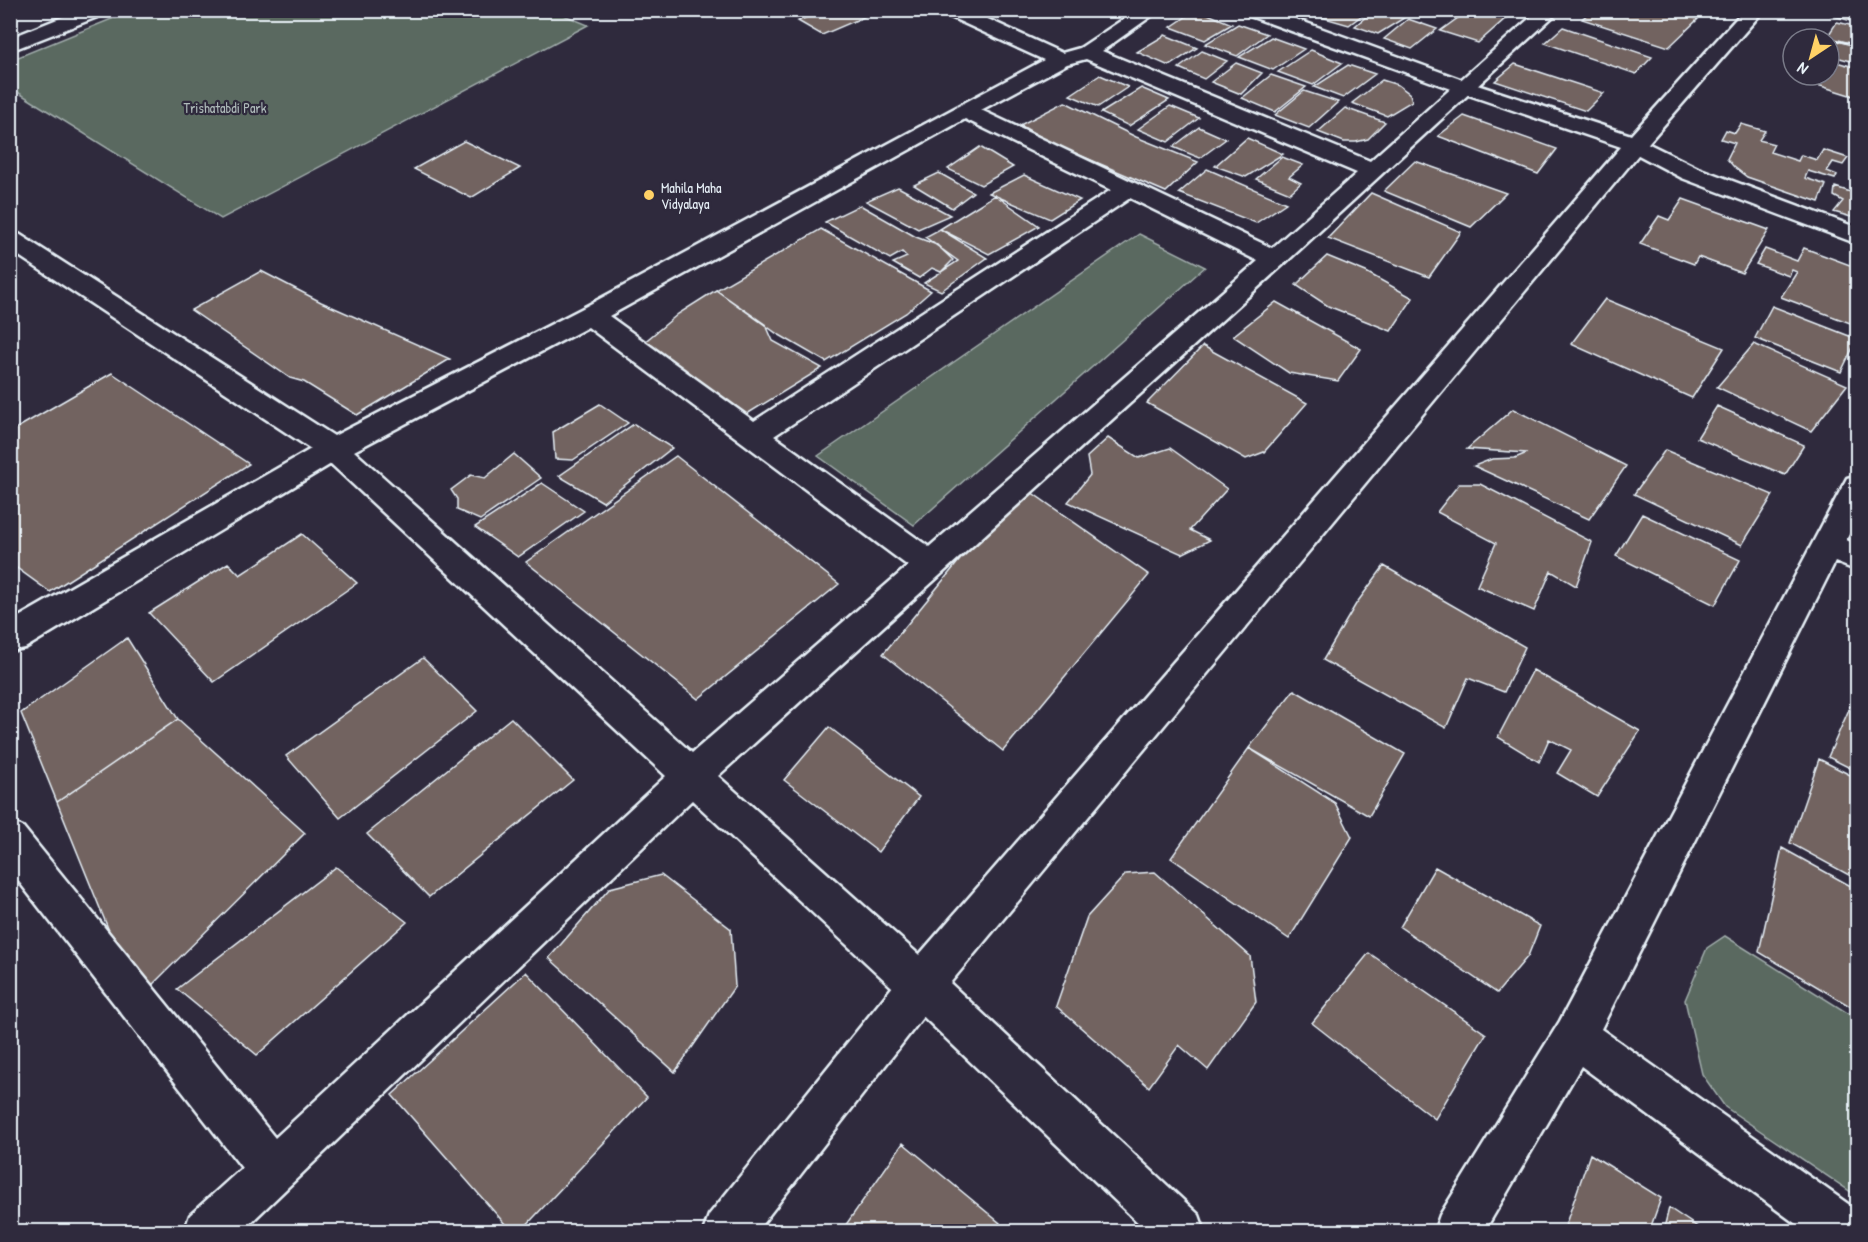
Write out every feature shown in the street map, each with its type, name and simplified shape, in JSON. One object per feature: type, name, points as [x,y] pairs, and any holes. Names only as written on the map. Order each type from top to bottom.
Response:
[{"type":"street","points":[[10,45],[98,10]]},
{"type":"street","points":[[951,10],[1060,60]]},
{"type":"street","points":[[11,638],[333,449],[590,315],[964,110],[1060,60],[1087,52],[1151,10]]},
{"type":"street","points":[[1251,10],[1464,87],[1635,144],[1690,172],[1857,237]]},
{"type":"street","points":[[726,1232],[921,986],[1635,144],[1755,10]]},
{"type":"street","points":[[207,1232],[692,776],[1373,171],[1540,13]]},
{"type":"street","points":[[1087,52],[1373,171]]},
{"type":"street","points":[[964,110],[1275,259]]},
{"type":"street","points":[[754,435],[1128,189]]},
{"type":"street","points":[[10,239],[333,449],[921,986],[1182,1232]]},
{"type":"street","points":[[590,315],[930,565]]},
{"type":"street","points":[[1457,1232],[1575,1036],[1842,552],[1857,486]]},
{"type":"street","points":[[10,840],[273,1171]]},
{"type":"street","points":[[1575,1036],[1847,1232]]},
{"type":"green space","name":"Trishatabdi Park","points":[[552,10],[588,25],[221,219],[11,88],[11,60],[131,11]]},
{"type":"green space","points":[[1139,234],[1205,267],[914,525],[818,456]]},
{"type":"green space","points":[[1725,936],[1857,1019],[1857,1196],[1725,1107],[1702,1074],[1685,1000],[1707,948]]},
{"type":"building","points":[[824,10],[852,10],[864,17],[822,35],[798,21]]},
{"type":"building","points":[[1196,10],[1232,24],[1205,40],[1171,27]]},
{"type":"building","points":[[1319,10],[1369,10],[1349,25],[1314,15]]},
{"type":"building","points":[[1374,10],[1404,18],[1378,34],[1355,26]]},
{"type":"building","points":[[1469,10],[1479,10],[1506,18],[1478,43],[1440,31]]},
{"type":"building","points":[[1592,10],[1672,10],[1698,19],[1669,47],[1582,19]]},
{"type":"building","points":[[1835,10],[1858,10],[1858,23],[1831,15]]},
{"type":"building","points":[[1408,19],[1437,29],[1412,49],[1384,39]]},
{"type":"building","points":[[1837,22],[1858,27],[1858,45],[1841,41],[1841,27],[1834,27]]},
{"type":"building","points":[[1238,24],[1267,34],[1237,56],[1205,44]]},
{"type":"building","points":[[1563,27],[1652,57],[1636,74],[1545,43]]},
{"type":"building","points":[[1165,35],[1197,48],[1169,66],[1137,52]]},
{"type":"building","points":[[1271,37],[1304,49],[1273,70],[1239,57]]},
{"type":"building","points":[[1841,42],[1858,47],[1858,63],[1841,58]]},
{"type":"building","points":[[1311,50],[1342,63],[1313,85],[1278,72]]},
{"type":"building","points":[[1202,51],[1227,61],[1204,79],[1179,68]]},
{"type":"building","points":[[1236,63],[1262,73],[1241,94],[1211,82]]},
{"type":"building","points":[[1841,63],[1858,68],[1856,97],[1824,87],[1841,87]]},
{"type":"building","points":[[1515,64],[1604,93],[1586,111],[1495,81]]},
{"type":"building","points":[[1348,65],[1375,74],[1343,98],[1314,87]]},
{"type":"building","points":[[1100,75],[1128,87],[1098,107],[1070,95]]},
{"type":"building","points":[[1271,75],[1306,87],[1275,112],[1242,98]]},
{"type":"building","points":[[1382,80],[1398,85],[1410,94],[1412,101],[1387,116],[1352,103]]},
{"type":"building","points":[[1141,88],[1169,100],[1129,126],[1101,113]]},
{"type":"building","points":[[1304,91],[1338,102],[1309,128],[1275,115]]},
{"type":"building","points":[[1065,102],[1136,137],[1198,162],[1166,192],[1051,143],[1020,125]]},
{"type":"building","points":[[1170,106],[1199,118],[1168,142],[1138,129]]},
{"type":"building","points":[[1345,108],[1385,122],[1368,139],[1356,142],[1344,142],[1318,132]]},
{"type":"building","points":[[1464,116],[1557,149],[1538,174],[1438,136]]},
{"type":"building","points":[[1741,124],[1765,131],[1759,140],[1774,144],[1770,152],[1798,161],[1801,155],[1817,160],[1823,150],[1848,158],[1843,165],[1833,162],[1827,171],[1837,175],[1835,179],[1808,171],[1805,178],[1826,185],[1819,202],[1747,177],[1734,167],[1727,159],[1735,143],[1721,139],[1726,130],[1735,133]]},
{"type":"building","points":[[1199,127],[1226,139],[1200,158],[1173,147]]},
{"type":"building","points":[[1247,138],[1283,154],[1246,177],[1215,166]]},
{"type":"building","points":[[464,141],[520,168],[471,198],[414,169]]},
{"type":"building","points":[[980,147],[1013,167],[981,185],[948,169]]},
{"type":"building","points":[[1282,157],[1303,165],[1289,177],[1301,183],[1290,193],[1256,179]]},
{"type":"building","points":[[1415,161],[1506,193],[1471,227],[1384,191]]},
{"type":"building","points":[[1207,169],[1286,203],[1256,223],[1179,193]]},
{"type":"building","points":[[939,173],[973,192],[952,208],[914,185]]},
{"type":"building","points":[[1024,175],[1080,200],[1050,219],[989,193]]},
{"type":"building","points":[[898,187],[950,215],[918,229],[866,201]]},
{"type":"building","points":[[1835,187],[1857,194],[1858,192],[1858,219],[1834,212],[1843,201],[1834,196]]},
{"type":"building","points":[[1371,193],[1461,232],[1429,277],[1328,238]]},
{"type":"building","points":[[995,195],[1039,226],[989,254],[940,229]]},
{"type":"building","points":[[1683,199],[1769,230],[1742,273],[1698,257],[1694,264],[1640,244],[1659,216],[1669,220]]},
{"type":"building","points":[[860,205],[916,237],[937,245],[953,260],[941,272],[932,268],[919,278],[893,263],[907,257],[902,252],[890,259],[825,222]]},
{"type":"building","points":[[821,229],[931,291],[906,313],[826,362],[776,333],[716,290]]},
{"type":"building","points":[[940,229],[987,258],[941,291],[924,283],[958,261],[925,237]]},
{"type":"building","points":[[1804,248],[1858,268],[1858,326],[1781,297],[1797,272],[1792,270],[1789,276],[1756,264],[1765,249],[1797,261]]},
{"type":"building","points":[[1327,256],[1366,272],[1413,298],[1391,331],[1328,306],[1296,285]]},
{"type":"building","points":[[261,271],[321,302],[450,359],[357,415],[304,382],[290,378],[191,310]]},
{"type":"building","points":[[716,290],[766,325],[773,341],[822,368],[742,417],[636,349],[678,314]]},
{"type":"building","points":[[1605,299],[1724,348],[1692,398],[1571,344]]},
{"type":"building","points":[[1276,302],[1361,349],[1338,381],[1289,373],[1233,336]]},
{"type":"building","points":[[1772,306],[1857,339],[1841,372],[1755,338]]},
{"type":"building","points":[[1754,344],[1847,385],[1811,431],[1717,387]]},
{"type":"building","points":[[1203,346],[1307,403],[1264,452],[1246,459],[1147,403]]},
{"type":"building","points":[[112,373],[249,464],[50,592],[10,563],[10,432]]},
{"type":"building","points":[[600,404],[628,423],[573,460],[555,459],[553,432]]},
{"type":"building","points":[[1717,406],[1804,445],[1785,475],[1697,438]]},
{"type":"building","points":[[1513,409],[1626,466],[1589,519],[1474,466],[1492,459],[1515,458],[1527,453],[1467,449]]},
{"type":"building","points":[[634,424],[672,448],[603,502],[559,476]]},
{"type":"building","points":[[1108,438],[1139,458],[1170,448],[1227,489],[1190,530],[1210,540],[1182,554],[1068,502],[1090,475],[1087,457]]},
{"type":"building","points":[[1665,450],[1773,495],[1742,545],[1634,494]]},
{"type":"building","points":[[514,454],[541,478],[480,520],[457,510],[457,499],[451,490],[471,475],[485,478]]},
{"type":"building","points":[[676,456],[839,584],[698,699],[526,562]]},
{"type":"building","points":[[542,483],[584,511],[518,557],[475,527]]},
{"type":"building","points":[[1459,484],[1480,484],[1592,542],[1576,586],[1551,571],[1534,611],[1477,586],[1496,543],[1437,512]]},
{"type":"building","points":[[1021,485],[1149,575],[1003,751],[883,654]]},
{"type":"building","points":[[1642,514],[1740,560],[1715,605],[1616,556]]},
{"type":"building","points":[[302,534],[357,583],[214,682],[149,613],[228,563],[240,575]]},
{"type":"building","points":[[1384,566],[1525,647],[1504,692],[1468,678],[1446,728],[1323,660],[1356,604]]},
{"type":"building","points":[[127,638],[178,719],[57,802],[21,713]]},
{"type":"building","points":[[423,658],[477,711],[340,818],[286,756]]},
{"type":"building","points":[[1533,670],[1640,731],[1597,797],[1557,773],[1571,750],[1549,739],[1539,762],[1498,737]]},
{"type":"building","points":[[1858,689],[1858,772],[1828,757]]},
{"type":"building","points":[[1294,690],[1405,754],[1369,816],[1249,748]]},
{"type":"building","points":[[511,718],[573,780],[429,897],[367,834]]},
{"type":"building","points":[[178,719],[305,833],[137,1000],[57,802]]},
{"type":"building","points":[[829,727],[919,797],[878,852],[784,780]]},
{"type":"building","points":[[1249,748],[1335,803],[1352,837],[1289,939],[1171,858]]},
{"type":"building","points":[[1819,759],[1858,779],[1858,880],[1790,843]]},
{"type":"building","points":[[1782,848],[1858,890],[1858,990],[1853,1008],[1759,952]]},
{"type":"building","points":[[336,867],[407,922],[257,1055],[177,989]]},
{"type":"building","points":[[1435,867],[1540,926],[1528,956],[1497,993],[1400,927]]},
{"type":"building","points":[[1155,872],[1250,956],[1256,1002],[1208,1070],[1179,1045],[1149,1087],[1056,1006],[1087,917],[1126,874]]},
{"type":"building","points":[[661,875],[731,929],[735,986],[675,1072],[549,958],[610,888]]},
{"type":"building","points":[[1369,953],[1486,1034],[1435,1119],[1312,1023]]},
{"type":"building","points":[[526,972],[647,1097],[520,1232],[512,1232],[392,1095]]},
{"type":"building","points":[[903,1143],[1000,1223],[995,1232],[848,1232],[845,1226]]},
{"type":"building","points":[[1590,1154],[1661,1198],[1649,1232],[1563,1232]]},
{"type":"building","points":[[1669,1208],[1705,1232],[1663,1232]]},
{"type":"place","name":"Mahila Maha Vidyalaya","points":[[649,195]]}]
